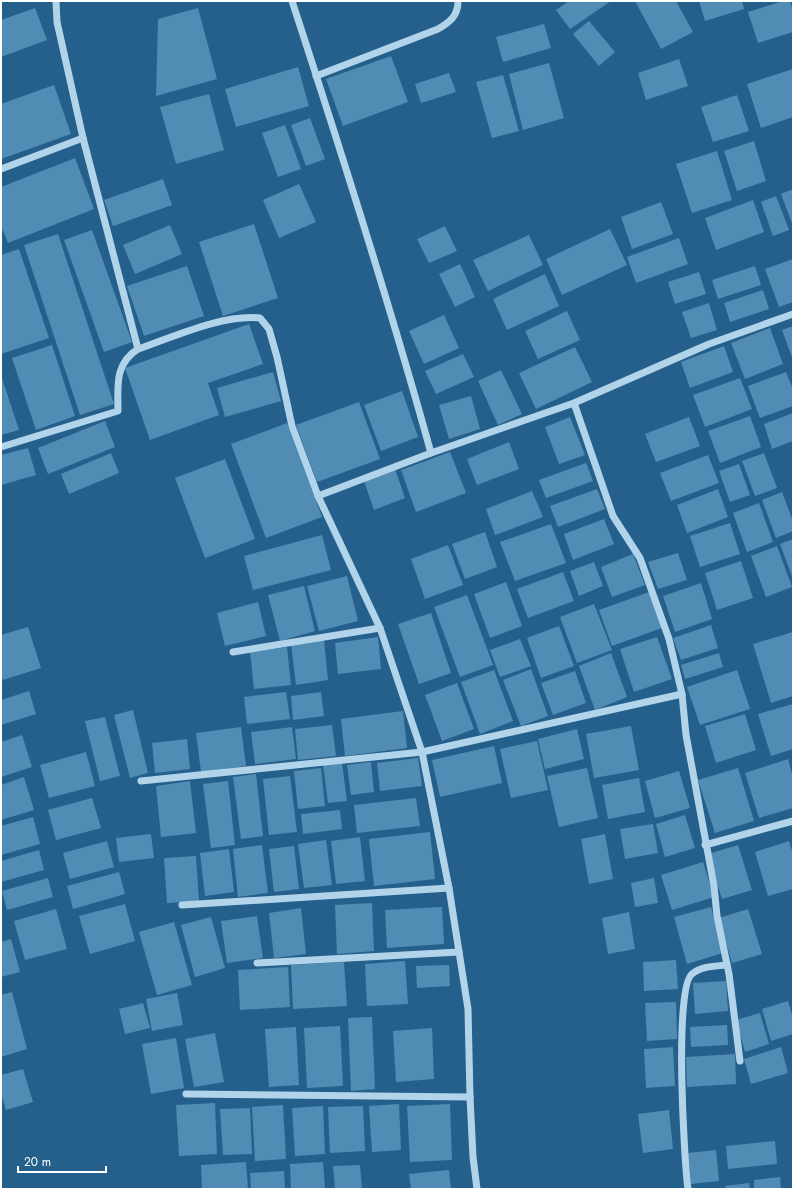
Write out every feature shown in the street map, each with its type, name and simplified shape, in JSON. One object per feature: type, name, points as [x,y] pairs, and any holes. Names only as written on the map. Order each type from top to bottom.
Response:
[{"type":"street","points":[[56,1],[57,22],[83,138],[138,349]]},
{"type":"street","points":[[292,1],[408,369],[431,453]]},
{"type":"street","points":[[316,76],[448,23],[454,17],[458,9],[458,1]]},
{"type":"street","points":[[1,169],[83,138]]},
{"type":"street","points":[[318,496],[431,453],[574,402],[709,344],[793,314]]},
{"type":"street","points":[[1,447],[118,411],[118,374],[129,354],[138,349],[216,322],[247,316],[260,318],[269,329],[277,357],[292,426],[318,496],[380,628],[422,752],[449,888],[468,1009],[470,1097],[473,1157],[477,1189]]},
{"type":"street","points":[[574,402],[613,516],[640,558],[669,639],[682,694],[686,735],[705,845],[714,886],[717,916],[727,965],[740,1061]]},
{"type":"street","points":[[233,652],[380,628]]},
{"type":"street","points":[[141,781],[422,752],[682,694]]},
{"type":"street","points":[[705,845],[793,821]]},
{"type":"street","points":[[182,905],[449,888]]},
{"type":"street","points":[[258,963],[459,952]]},
{"type":"street","points":[[688,1189],[681,1051],[686,984],[691,974],[703,968],[727,965]]},
{"type":"street","points":[[186,1094],[470,1097]]},
{"type":"building","points":[[569,1],[611,1],[570,29],[556,10]]},
{"type":"building","points":[[635,1],[676,1],[693,32],[661,49]]},
{"type":"building","points":[[699,1],[742,1],[744,9],[705,21]]},
{"type":"building","points":[[783,1],[790,1],[793,11],[793,32],[758,43],[748,12]]},
{"type":"building","points":[[35,8],[47,40],[1,57],[1,20]]},
{"type":"building","points":[[198,8],[217,79],[156,96],[158,19]]},
{"type":"building","points":[[589,21],[615,52],[599,66],[573,34]]},
{"type":"building","points":[[544,24],[551,48],[503,62],[496,37]]},
{"type":"building","points":[[391,56],[408,102],[343,126],[326,79]]},
{"type":"building","points":[[679,59],[688,86],[646,100],[638,73]]},
{"type":"building","points":[[549,63],[564,118],[523,130],[509,74]]},
{"type":"building","points":[[298,67],[309,106],[236,127],[225,89]]},
{"type":"building","points":[[793,69],[793,117],[761,128],[747,84]]},
{"type":"building","points":[[449,73],[456,92],[421,103],[415,84]]},
{"type":"building","points":[[503,75],[519,131],[492,138],[476,82]]},
{"type":"building","points":[[54,85],[71,134],[1,159],[1,104]]},
{"type":"building","points":[[209,94],[224,150],[176,164],[160,107]]},
{"type":"building","points":[[737,95],[749,131],[713,142],[701,107]]},
{"type":"building","points":[[310,118],[325,159],[306,166],[291,125]]},
{"type":"building","points":[[285,125],[301,169],[278,177],[262,133]]},
{"type":"building","points":[[754,141],[766,181],[737,191],[724,151]]},
{"type":"building","points":[[717,151],[732,200],[692,213],[676,164]]},
{"type":"building","points":[[75,158],[94,209],[8,243],[1,226],[1,187]]},
{"type":"building","points":[[163,179],[172,205],[113,226],[104,200]]},
{"type":"building","points":[[299,184],[316,222],[279,238],[263,200]]},
{"type":"building","points":[[793,189],[793,226],[781,194]]},
{"type":"building","points":[[776,196],[789,230],[773,236],[761,202]]},
{"type":"building","points":[[753,200],[764,232],[716,250],[705,218]]},
{"type":"building","points":[[661,202],[673,234],[632,249],[621,217]]},
{"type":"building","points":[[254,224],[278,298],[223,316],[199,242]]},
{"type":"building","points":[[170,225],[182,254],[135,274],[123,245]]},
{"type":"building","points":[[445,226],[457,251],[429,263],[417,239]]},
{"type":"building","points":[[610,229],[627,265],[562,295],[546,259]]},
{"type":"building","points":[[92,230],[132,342],[104,352],[64,240]]},
{"type":"building","points":[[58,234],[114,404],[80,415],[24,245]]},
{"type":"building","points":[[529,235],[543,265],[488,291],[473,260]]},
{"type":"building","points":[[679,238],[688,264],[636,283],[627,257]]},
{"type":"building","points":[[19,249],[49,338],[1,354],[1,255]]},
{"type":"building","points":[[793,259],[793,302],[779,307],[765,269]]},
{"type":"building","points":[[460,264],[475,297],[455,307],[439,274]]},
{"type":"building","points":[[187,266],[204,316],[144,336],[127,286]]},
{"type":"building","points":[[755,266],[761,285],[718,299],[712,280]]},
{"type":"building","points":[[699,272],[706,294],[675,304],[668,282]]},
{"type":"building","points":[[545,274],[559,306],[507,330],[493,299]]},
{"type":"building","points":[[763,290],[769,309],[730,322],[724,303]]},
{"type":"building","points":[[709,303],[717,330],[691,338],[682,312]]},
{"type":"building","points":[[567,311],[580,340],[538,359],[525,331]]},
{"type":"building","points":[[444,315],[459,348],[424,364],[409,331]]},
{"type":"building","points":[[249,324],[263,364],[208,383],[219,415],[150,440],[125,368]]},
{"type":"building","points":[[793,326],[793,360],[782,330]]},
{"type":"building","points":[[770,328],[783,364],[745,379],[731,343]]},
{"type":"building","points":[[52,345],[75,416],[36,430],[12,358]]},
{"type":"building","points":[[724,346],[733,372],[690,388],[681,362]]},
{"type":"building","points":[[575,347],[592,382],[536,409],[519,373]]},
{"type":"building","points":[[463,354],[474,377],[436,394],[425,371]]},
{"type":"building","points":[[501,370],[522,414],[498,425],[478,381]]},
{"type":"building","points":[[273,372],[281,401],[225,417],[217,388]]},
{"type":"building","points":[[786,372],[793,389],[793,406],[760,418],[748,386]]},
{"type":"building","points":[[2,378],[19,430],[1,435],[1,379]]},
{"type":"building","points":[[740,378],[752,409],[705,427],[693,395]]},
{"type":"building","points":[[402,391],[418,437],[381,451],[364,405]]},
{"type":"building","points":[[471,396],[480,429],[449,439],[439,405]]},
{"type":"building","points":[[359,402],[380,459],[317,482],[296,425]]},
{"type":"building","points":[[793,413],[793,441],[772,449],[764,424]]},
{"type":"building","points":[[750,416],[761,447],[720,463],[708,431]]},
{"type":"building","points":[[570,417],[585,455],[559,464],[545,427]]},
{"type":"building","points":[[689,417],[700,446],[656,462],[645,434]]},
{"type":"building","points":[[105,421],[115,447],[48,474],[38,448]]},
{"type":"building","points":[[287,423],[322,517],[266,538],[231,444]]},
{"type":"building","points":[[509,442],[519,469],[477,485],[467,459]]},
{"type":"building","points":[[28,448],[36,475],[1,485],[1,455]]},
{"type":"building","points":[[450,452],[466,493],[416,512],[401,470]]},
{"type":"building","points":[[111,453],[119,473],[69,494],[61,474]]},
{"type":"building","points":[[764,453],[777,488],[755,496],[742,461]]},
{"type":"building","points":[[708,455],[719,483],[671,501],[660,473]]},
{"type":"building","points":[[225,459],[255,539],[205,558],[175,478]]},
{"type":"building","points":[[586,463],[593,481],[546,498],[539,480]]},
{"type":"building","points":[[739,464],[750,495],[730,502],[719,471]]},
{"type":"building","points":[[395,469],[405,498],[374,510],[364,481]]},
{"type":"building","points":[[597,489],[605,509],[558,527],[550,506]]},
{"type":"building","points":[[718,489],[728,517],[687,533],[677,505]]},
{"type":"building","points":[[532,491],[543,517],[495,535],[486,509]]},
{"type":"building","points":[[782,492],[793,521],[793,531],[776,538],[762,500]]},
{"type":"building","points":[[759,503],[773,542],[747,552],[733,513]]},
{"type":"building","points":[[604,519],[614,544],[573,560],[564,534]]},
{"type":"building","points":[[730,523],[740,554],[700,567],[690,536]]},
{"type":"building","points":[[551,524],[566,563],[515,581],[500,542]]},
{"type":"building","points":[[485,532],[497,567],[465,579],[452,544]]},
{"type":"building","points":[[322,535],[331,570],[253,590],[244,556]]},
{"type":"building","points":[[793,539],[793,579],[780,544]]},
{"type":"building","points":[[448,545],[463,585],[425,599],[411,559]]},
{"type":"building","points":[[777,546],[792,587],[766,597],[751,556]]},
{"type":"building","points":[[678,553],[687,580],[658,589],[648,562]]},
{"type":"building","points":[[633,554],[645,585],[612,597],[601,567]]},
{"type":"building","points":[[741,561],[753,598],[717,610],[705,573]]},
{"type":"building","points":[[594,562],[603,586],[579,596],[570,571]]},
{"type":"building","points":[[563,572],[574,601],[528,618],[517,589]]},
{"type":"building","points":[[347,576],[358,621],[319,631],[307,586]]},
{"type":"building","points":[[506,582],[522,626],[490,638],[474,594]]},
{"type":"building","points":[[701,583],[712,619],[675,632],[663,596]]},
{"type":"building","points":[[304,586],[315,631],[280,641],[268,595]]},
{"type":"building","points":[[649,592],[662,628],[612,646],[599,610]]},
{"type":"building","points":[[467,595],[493,665],[460,677],[434,607]]},
{"type":"building","points":[[258,602],[266,636],[225,646],[217,613]]},
{"type":"building","points":[[594,604],[612,650],[577,663],[560,617]]},
{"type":"building","points":[[431,613],[451,673],[419,684],[398,624]]},
{"type":"building","points":[[711,625],[718,648],[681,660],[673,638]]},
{"type":"building","points":[[559,626],[574,666],[541,678],[527,638]]},
{"type":"building","points":[[28,627],[41,668],[3,680],[1,674],[1,635]]},
{"type":"building","points":[[793,632],[793,696],[771,703],[753,644]]},
{"type":"building","points":[[378,637],[381,669],[338,674],[335,643]]},
{"type":"building","points":[[657,637],[672,679],[634,692],[620,649]]},
{"type":"building","points":[[520,639],[531,666],[500,677],[490,650]]},
{"type":"building","points":[[324,640],[328,680],[296,685],[291,644]]},
{"type":"building","points":[[287,647],[291,685],[254,689],[250,652]]},
{"type":"building","points":[[611,653],[627,697],[595,710],[579,666]]},
{"type":"building","points":[[719,653],[723,667],[685,679],[681,665]]},
{"type":"building","points":[[531,669],[548,716],[521,726],[503,680]]},
{"type":"building","points":[[494,670],[513,721],[480,734],[461,682]]},
{"type":"building","points":[[737,670],[750,709],[700,725],[687,687]]},
{"type":"building","points":[[575,671],[586,703],[553,715],[541,683]]},
{"type":"building","points":[[457,683],[474,729],[442,741],[425,695]]},
{"type":"building","points":[[29,691],[36,714],[1,725],[1,700]]},
{"type":"building","points":[[286,692],[290,719],[247,724],[244,697]]},
{"type":"building","points":[[321,692],[324,716],[293,720],[291,696]]},
{"type":"building","points":[[793,704],[793,749],[771,756],[758,714]]},
{"type":"building","points":[[133,710],[148,773],[130,778],[114,715]]},
{"type":"building","points":[[403,711],[407,748],[345,756],[341,719]]},
{"type":"building","points":[[745,714],[756,750],[716,763],[705,726]]},
{"type":"building","points":[[105,717],[120,776],[100,781],[85,721]]},
{"type":"building","points":[[332,725],[336,756],[298,760],[295,729]]},
{"type":"building","points":[[631,726],[639,770],[594,778],[586,734]]},
{"type":"building","points":[[241,727],[246,766],[201,772],[196,733]]},
{"type":"building","points":[[292,727],[296,759],[255,764],[251,732]]},
{"type":"building","points":[[577,729],[584,759],[545,769],[538,739]]},
{"type":"building","points":[[22,735],[32,767],[1,777],[1,742]]},
{"type":"building","points":[[187,739],[190,769],[155,773],[152,743]]},
{"type":"building","points":[[537,741],[548,790],[511,798],[500,749]]},
{"type":"building","points":[[494,746],[502,783],[440,797],[432,760]]},
{"type":"building","points":[[86,752],[95,786],[49,798],[40,765]]},
{"type":"building","points":[[418,758],[422,786],[380,791],[377,763]]},
{"type":"building","points":[[788,759],[793,777],[793,808],[759,818],[745,773]]},
{"type":"building","points":[[371,762],[374,792],[351,795],[347,765]]},
{"type":"building","points":[[342,763],[347,801],[328,803],[323,765]]},
{"type":"building","points":[[321,768],[325,806],[298,809],[294,771]]},
{"type":"building","points":[[587,768],[598,818],[559,827],[547,776]]},
{"type":"building","points":[[738,768],[754,821],[715,833],[698,780]]},
{"type":"building","points":[[679,771],[690,808],[655,818],[645,781]]},
{"type":"building","points":[[256,774],[263,836],[241,839],[233,777]]},
{"type":"building","points":[[290,776],[297,832],[269,835],[263,779]]},
{"type":"building","points":[[24,777],[34,810],[1,820],[1,785]]},
{"type":"building","points":[[639,778],[645,812],[608,819],[602,785]]},
{"type":"building","points":[[190,781],[196,833],[161,837],[156,786]]},
{"type":"building","points":[[228,781],[235,845],[211,848],[203,784]]},
{"type":"building","points":[[92,798],[101,828],[56,840],[48,810]]},
{"type":"building","points":[[416,798],[420,826],[357,833],[354,805]]},
{"type":"building","points":[[340,810],[342,829],[303,834],[301,814]]},
{"type":"building","points":[[685,815],[695,848],[665,857],[656,824]]},
{"type":"building","points":[[33,817],[40,844],[1,855],[1,826]]},
{"type":"building","points":[[653,824],[658,853],[625,859],[620,829]]},
{"type":"building","points":[[430,832],[435,879],[374,886],[369,839]]},
{"type":"building","points":[[151,834],[154,858],[119,862],[116,838]]},
{"type":"building","points":[[605,834],[613,879],[589,884],[581,839]]},
{"type":"building","points":[[360,837],[365,881],[336,884],[331,841]]},
{"type":"building","points":[[326,840],[332,885],[304,888],[298,844]]},
{"type":"building","points":[[107,841],[114,867],[70,879],[63,853]]},
{"type":"building","points":[[789,841],[793,854],[793,889],[768,896],[755,852]]},
{"type":"building","points":[[262,845],[268,893],[238,897],[233,849]]},
{"type":"building","points":[[738,845],[752,890],[722,899],[708,854]]},
{"type":"building","points":[[294,846],[299,889],[274,892],[269,849]]},
{"type":"building","points":[[229,849],[234,892],[205,896],[200,853]]},
{"type":"building","points":[[39,850],[44,870],[1,882],[1,861]]},
{"type":"building","points":[[196,856],[199,901],[167,903],[164,858]]},
{"type":"building","points":[[703,862],[714,897],[672,910],[661,875]]},
{"type":"building","points":[[119,872],[125,894],[73,909],[67,886]]},
{"type":"building","points":[[48,878],[53,897],[7,910],[2,891]]},
{"type":"building","points":[[654,878],[658,903],[635,907],[631,883]]},
{"type":"building","points":[[372,903],[374,951],[337,954],[335,905]]},
{"type":"building","points":[[125,904],[135,941],[90,954],[79,916]]},
{"type":"building","points":[[442,907],[444,944],[387,948],[385,910]]},
{"type":"building","points":[[711,907],[723,953],[687,964],[674,917]]},
{"type":"building","points":[[301,908],[306,954],[274,958],[269,913]]},
{"type":"building","points":[[56,909],[67,949],[25,960],[14,921]]},
{"type":"building","points":[[748,909],[762,954],[732,963],[719,918]]},
{"type":"building","points":[[629,912],[635,949],[608,954],[602,918]]},
{"type":"building","points":[[257,916],[263,958],[227,963],[221,921]]},
{"type":"building","points":[[211,917],[225,968],[195,977],[181,925]]},
{"type":"building","points":[[174,922],[192,985],[157,995],[139,932]]},
{"type":"building","points":[[11,939],[20,972],[1,977],[1,942]]},
{"type":"building","points":[[676,960],[678,989],[644,991],[643,962]]},
{"type":"building","points":[[405,961],[408,1004],[367,1006],[365,964]]},
{"type":"building","points":[[344,962],[347,1006],[293,1009],[291,965]]},
{"type":"building","points":[[449,965],[450,986],[417,988],[416,966]]},
{"type":"building","points":[[288,967],[290,1007],[240,1010],[238,970]]},
{"type":"building","points":[[726,981],[728,1011],[695,1014],[693,983]]},
{"type":"building","points":[[12,992],[27,1049],[1,1057],[1,995]]},
{"type":"building","points":[[177,993],[183,1025],[152,1031],[146,999]]},
{"type":"building","points":[[788,1001],[793,1018],[793,1034],[771,1041],[762,1009]]},
{"type":"building","points":[[676,1002],[677,1039],[647,1041],[645,1003]]},
{"type":"building","points":[[143,1003],[150,1028],[125,1034],[119,1009]]},
{"type":"building","points":[[760,1013],[769,1044],[745,1052],[736,1020]]},
{"type":"building","points":[[372,1017],[375,1089],[351,1091],[348,1018]]},
{"type":"building","points":[[727,1025],[728,1045],[691,1047],[690,1027]]},
{"type":"building","points":[[340,1026],[343,1086],[307,1088],[304,1028]]},
{"type":"building","points":[[296,1027],[299,1085],[269,1087],[265,1029]]},
{"type":"building","points":[[432,1028],[434,1079],[396,1082],[393,1031]]},
{"type":"building","points":[[215,1033],[224,1082],[194,1087],[185,1039]]},
{"type":"building","points":[[176,1038],[184,1088],[151,1094],[142,1044]]},
{"type":"building","points":[[673,1047],[675,1086],[646,1088],[644,1049]]},
{"type":"building","points":[[781,1047],[788,1073],[751,1084],[744,1059]]},
{"type":"building","points":[[735,1054],[736,1084],[687,1087],[686,1057]]},
{"type":"building","points":[[23,1069],[33,1102],[6,1110],[1,1093],[1,1075]]},
{"type":"building","points":[[215,1103],[217,1154],[179,1156],[176,1105]]},
{"type":"building","points":[[399,1104],[401,1150],[372,1152],[369,1106]]},
{"type":"building","points":[[450,1104],[452,1160],[410,1162],[407,1106]]},
{"type":"building","points":[[283,1105],[286,1159],[255,1161],[252,1107]]},
{"type":"building","points":[[323,1106],[325,1154],[295,1156],[292,1108]]},
{"type":"building","points":[[363,1106],[365,1151],[330,1153],[328,1107]]},
{"type":"building","points":[[250,1108],[252,1154],[223,1155],[220,1109]]},
{"type":"building","points":[[669,1110],[673,1149],[643,1153],[638,1114]]},
{"type":"building","points":[[775,1141],[777,1164],[728,1169],[726,1146]]},
{"type":"building","points":[[716,1150],[719,1181],[691,1184],[688,1153]]},
{"type":"building","points":[[246,1162],[248,1189],[202,1189],[201,1165]]},
{"type":"building","points":[[323,1162],[325,1189],[291,1189],[290,1164]]},
{"type":"building","points":[[360,1165],[362,1189],[335,1189],[333,1166]]},
{"type":"building","points":[[449,1170],[451,1189],[411,1189],[409,1174]]},
{"type":"building","points":[[284,1171],[285,1189],[251,1189],[250,1173]]},
{"type":"building","points":[[780,1177],[781,1189],[754,1189],[754,1180]]},
{"type":"building","points":[[749,1183],[750,1189],[726,1189],[725,1186]]}]
